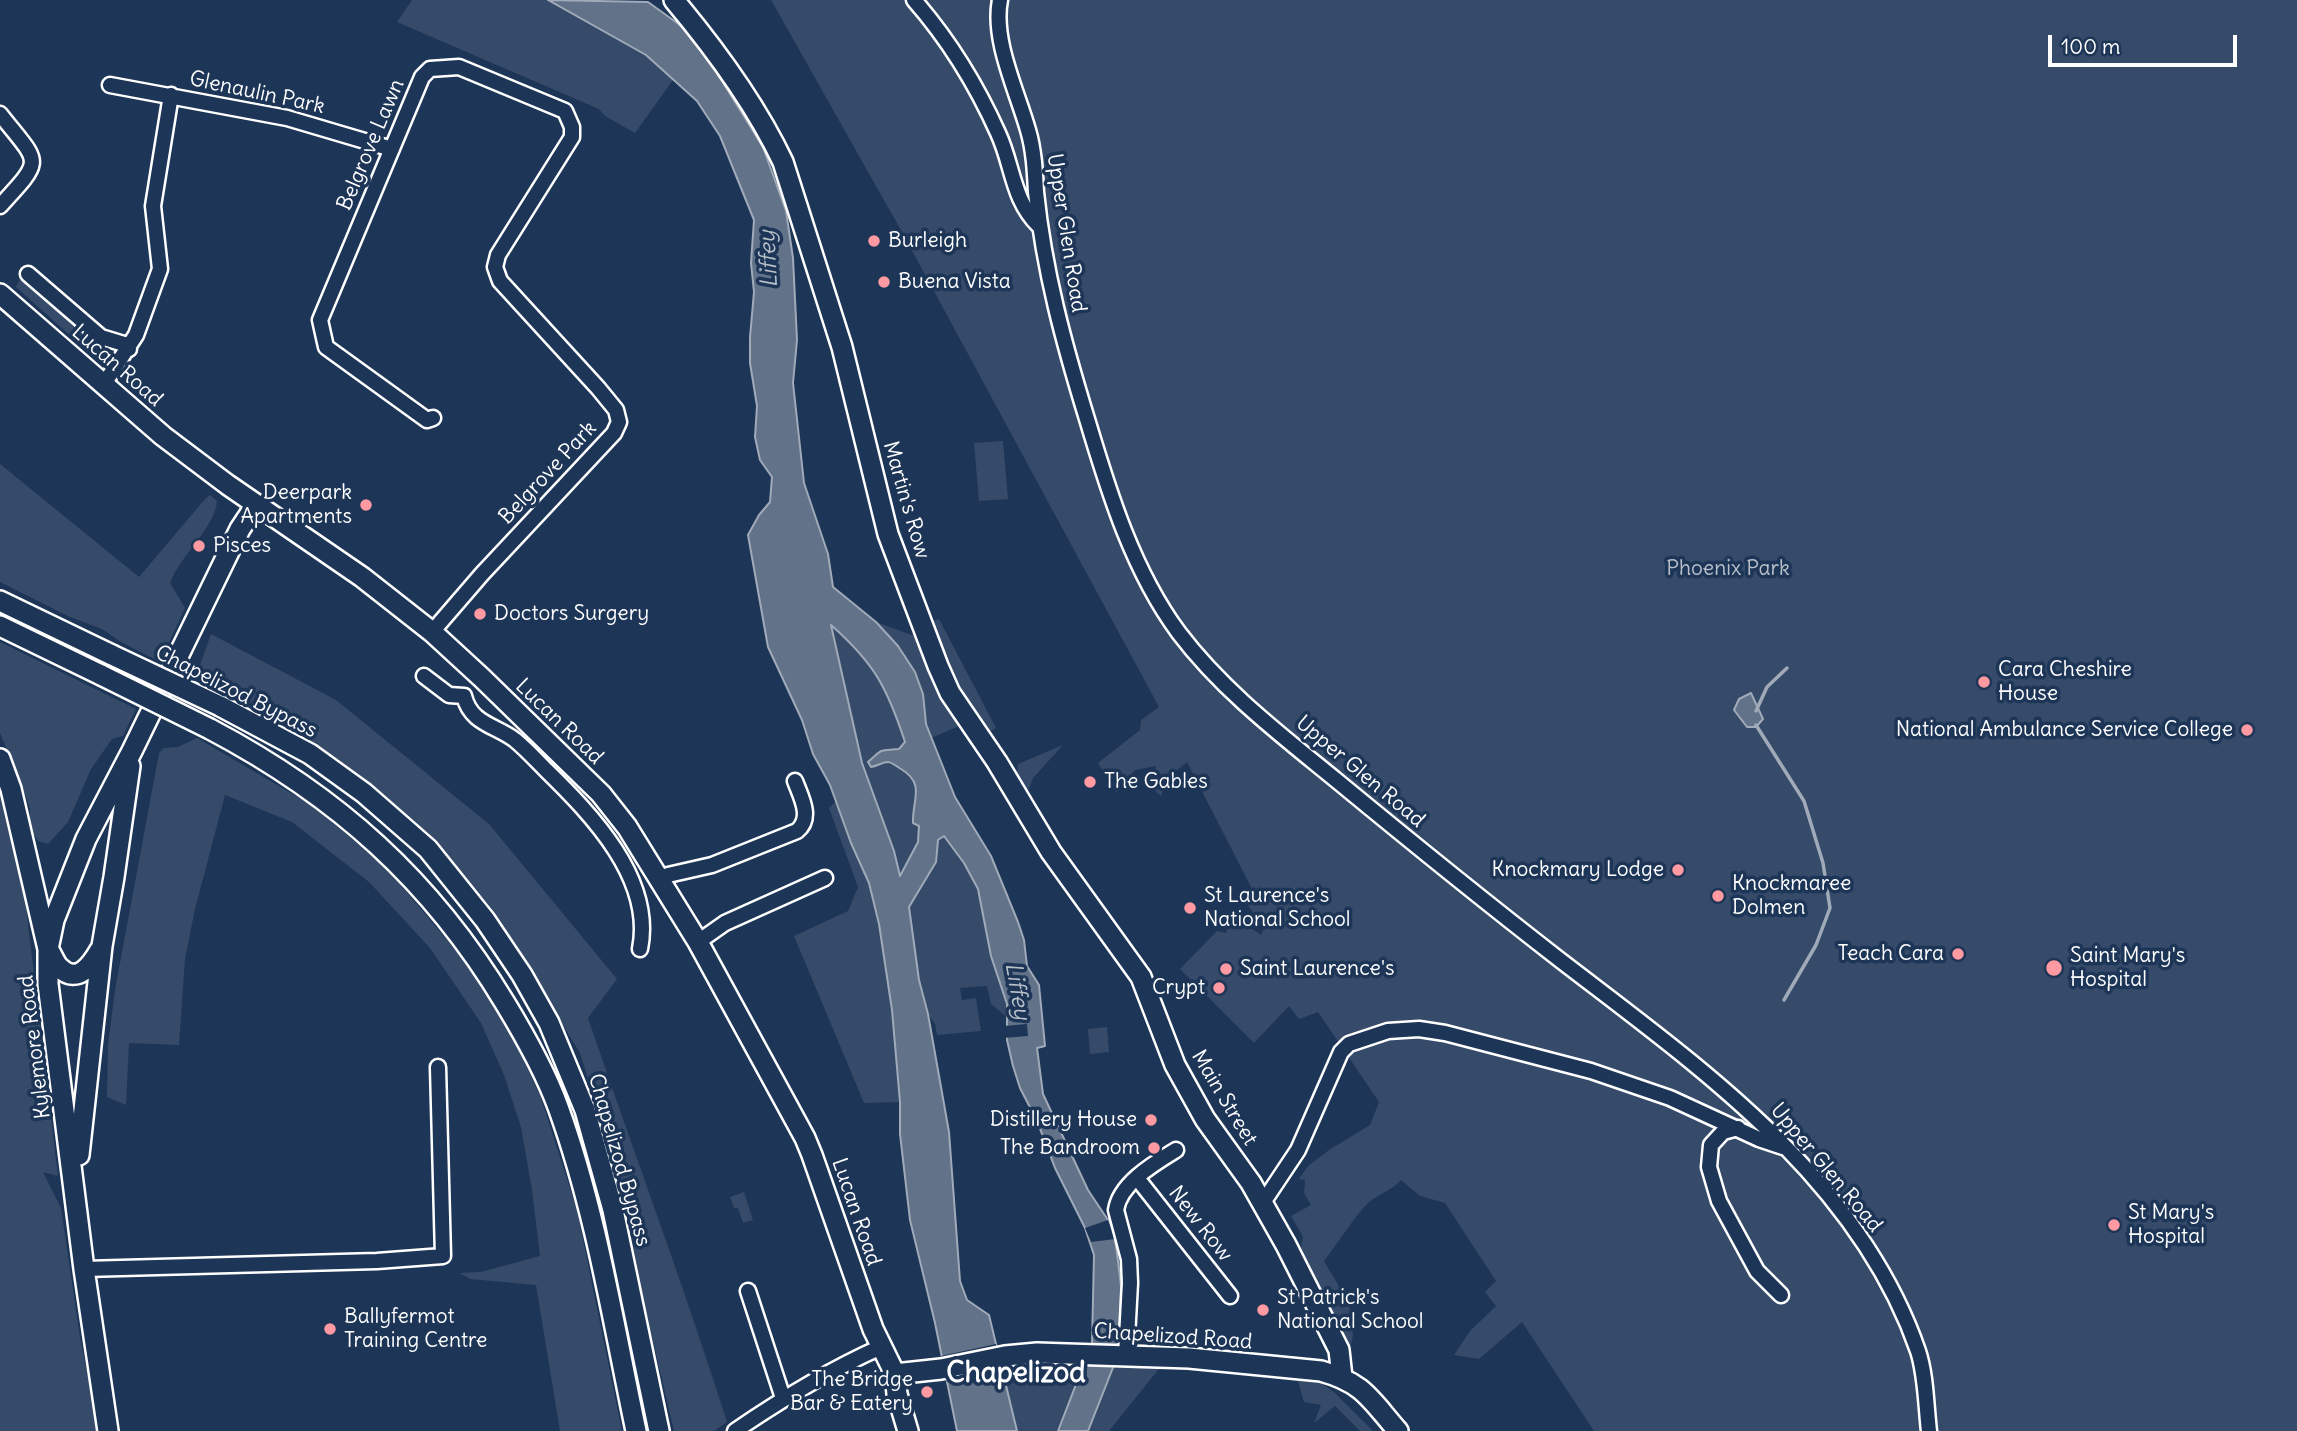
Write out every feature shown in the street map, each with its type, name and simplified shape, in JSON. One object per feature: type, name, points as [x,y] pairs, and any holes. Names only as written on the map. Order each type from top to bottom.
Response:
[{"type":"main road","name":"Martin's Row","points":[[674,0],[701,33],[771,137],[793,188],[842,347],[888,534],[938,666],[950,692],[997,762],[1051,852]]},
{"type":"main road","name":"Lucan Road","points":[[0,294],[163,436],[256,505],[321,547],[432,632],[601,794],[626,827],[698,942],[813,1155],[881,1347],[895,1374],[897,1394],[908,1431]]},
{"type":"main road","name":"Kylemore Road","points":[[108,1431],[84,1269],[48,984],[48,948],[54,920],[86,839],[240,529],[256,505]]},
{"type":"main road","name":"Chapelizod Bypass","points":[[0,601],[220,706],[310,754],[364,793],[428,849],[485,920],[522,975],[549,1023],[585,1110],[612,1210],[659,1431]]},
{"type":"main road","name":"Chapelizod Bypass","points":[[0,626],[257,754],[299,781],[344,816],[398,864],[438,907],[490,977],[535,1057],[557,1104],[593,1223],[636,1431]]},
{"type":"main road","name":"Chapelizod Bypass","points":[[0,639],[24,650],[101,675]]},
{"type":"main road","name":"Kylemore Road","points":[[75,1188],[102,946],[132,751]]},
{"type":"main road","points":[[0,759],[11,789],[48,948],[61,969],[71,974],[82,973],[92,965],[102,946]]},
{"type":"main road","name":"Main Street","points":[[1051,852],[1141,977],[1175,1065],[1205,1119],[1251,1183],[1339,1350],[1342,1377]]},
{"type":"main road","name":"Chapelizod Road","points":[[895,1374],[1037,1353],[1189,1358],[1321,1371],[1342,1377],[1361,1387],[1398,1431]]},
{"type":"street","points":[[914,0],[938,27],[979,95],[1000,136],[1022,206],[1039,226]]},
{"type":"street","name":"Upper Glen Road","points":[[1000,0],[999,34],[1030,136],[1039,226],[1055,310],[1107,481],[1138,560],[1157,598],[1180,634],[1211,670],[1245,703],[1307,756],[1464,885],[1712,1079],[1761,1121],[1849,1222],[1884,1275],[1919,1354],[1929,1431]]},
{"type":"street","name":"Belgrove Lawn","points":[[433,418],[427,420],[326,347],[320,320],[422,76],[430,69],[459,67],[565,111],[572,127],[572,137],[498,255],[495,267],[500,281],[551,338]]},
{"type":"street","name":"Glenaulin Park","points":[[110,85],[287,118],[392,149]]},
{"type":"street","points":[[104,384],[129,349],[160,269],[153,206],[171,95]]},
{"type":"street","points":[[0,114],[33,156],[30,173],[0,206]]},
{"type":"street","points":[[28,274],[101,337],[124,344],[129,349]]},
{"type":"street","name":"Belgrove Park","points":[[432,632],[482,574],[614,433],[619,422],[616,410],[551,338]]},
{"type":"street","points":[[424,676],[449,695],[464,696],[482,678]]},
{"type":"street","points":[[464,696],[470,712],[514,739],[559,783],[608,839],[623,862],[636,894],[644,932],[640,949]]},
{"type":"street","points":[[660,879],[677,872],[712,865],[797,831],[803,826],[806,815],[795,781]]},
{"type":"street","points":[[698,942],[725,923],[825,878]]},
{"type":"street","points":[[1262,1204],[1298,1150],[1338,1057],[1349,1044],[1388,1031],[1419,1029],[1445,1032],[1591,1071],[1670,1098],[1786,1148]]},
{"type":"street","points":[[84,1269],[377,1261],[443,1256],[438,1067]]},
{"type":"street","points":[[1738,1128],[1723,1132],[1712,1145],[1709,1167],[1719,1201],[1757,1271],[1781,1295]]},
{"type":"street","points":[[1123,1356],[1130,1283],[1129,1259],[1116,1210],[1117,1201],[1137,1178],[1176,1150]]},
{"type":"street","name":"New Row","points":[[1137,1178],[1230,1296]]},
{"type":"street","points":[[748,1291],[783,1398]]},
{"type":"street","points":[[735,1431],[783,1398],[836,1368],[881,1347]]},
{"type":"green space","points":[[412,0],[548,0],[646,55],[673,80],[635,133],[605,116],[599,109],[397,22]]},
{"type":"green space","name":"Phoenix Park","points":[[771,0],[2297,0],[2297,1431],[1594,1431],[1522,1322],[1479,1359],[1454,1355],[1470,1331],[1496,1306],[1485,1292],[1496,1281],[1445,1203],[1420,1196],[1401,1180],[1365,1206],[1324,1261],[1348,1303],[1353,1325],[1350,1349],[1301,1247],[1303,1237],[1291,1216],[1311,1205],[1304,1193],[1305,1180],[1299,1179],[1308,1166],[1370,1125],[1379,1102],[1318,1012],[1299,1019],[1289,1006],[1254,1043],[1180,969],[1217,931],[1226,933],[1231,915],[1261,935],[1264,928],[1247,904],[1251,887],[1187,762],[1166,779],[1161,796],[1149,786],[1156,766],[1135,770],[1116,793],[1098,763],[1140,730],[1141,720],[1159,707],[902,232]]},
{"type":"green space","points":[[22,274],[110,343],[111,355],[104,366],[16,287]]},
{"type":"green space","points":[[1003,441],[1008,499],[979,501],[974,443]]},
{"type":"green space","points":[[0,464],[139,577],[205,499],[210,495],[217,501],[211,521],[181,562],[170,583],[185,608],[160,662],[102,629],[70,617],[0,582]]},
{"type":"green space","points":[[939,619],[996,728],[986,734],[953,680],[930,622]]},
{"type":"green space","points":[[876,622],[920,638],[939,691],[959,726],[931,738],[926,724],[923,694]]},
{"type":"green space","points":[[830,624],[858,651],[877,677],[892,706],[905,742],[899,749],[880,751],[871,759],[908,773],[916,785],[913,823],[919,826],[918,843],[900,877],[894,851],[862,763]]},
{"type":"green space","points":[[211,634],[336,700],[489,824],[617,979],[588,1018],[727,1422],[714,1431],[674,1431],[641,1290],[626,1202],[580,1053],[490,906],[428,835],[361,778],[302,735],[195,679]]},
{"type":"green space","points":[[0,642],[136,709],[123,736],[112,739],[91,769],[68,822],[48,844],[38,841],[30,829],[30,809],[0,733]]},
{"type":"green space","points":[[197,738],[313,806],[387,869],[449,942],[503,1014],[541,1098],[577,1210],[622,1431],[560,1431],[536,1285],[470,1279],[460,1273],[481,1272],[540,1256],[521,1127],[504,1075],[481,1023],[430,948],[369,882],[292,822],[225,795],[195,909],[185,959],[179,1045],[129,1043],[126,1105],[107,1097],[108,1045],[115,990],[159,753],[164,748],[178,747]]},
{"type":"green space","points":[[1063,745],[1033,778],[1026,797],[1016,782],[1018,764]]},
{"type":"green space","points":[[0,780],[21,865],[58,1176],[43,1172],[61,1208],[80,1337],[99,1431],[0,1431]]},
{"type":"green space","points":[[836,801],[869,883],[879,924],[892,1010],[900,1102],[864,1103],[794,936],[848,911],[858,887],[829,808]]},
{"type":"green space","points":[[944,836],[964,863],[978,889],[991,956],[1002,983],[1008,1018],[991,1004],[987,986],[960,988],[962,1000],[976,998],[981,1031],[937,1035],[919,980],[909,907],[936,862],[938,840]]},
{"type":"green space","points":[[1107,1027],[1109,1052],[1090,1054],[1088,1029]]},
{"type":"green space","points":[[744,1192],[753,1220],[743,1223],[738,1208],[734,1208],[730,1197]]},
{"type":"green space","points":[[1084,1363],[1058,1431],[1017,1431],[1002,1369]]},
{"type":"green space","points":[[1114,1365],[1162,1365],[1109,1431],[1088,1431]]},
{"type":"green space","points":[[1298,1381],[1321,1383],[1334,1392],[1373,1431],[1360,1431],[1335,1406],[1314,1423],[1321,1405],[1304,1402]]},
{"type":"water","name":"Liffey","points":[[548,0],[648,2],[680,25],[699,44],[763,147],[786,211],[793,258],[797,340],[793,383],[804,483],[828,554],[833,587],[876,622],[898,646],[915,672],[923,694],[926,724],[955,797],[991,856],[1024,940],[1027,966],[1039,985],[1045,1046],[1037,1048],[1043,1094],[1088,1190],[1108,1220],[1115,1239],[1121,1286],[1119,1344],[1114,1365],[1088,1431],[1058,1431],[1092,1343],[1094,1255],[1085,1228],[1055,1168],[1013,1066],[1007,1040],[1007,1004],[991,956],[978,889],[964,863],[944,836],[938,840],[936,862],[909,907],[919,980],[928,1014],[949,1132],[960,1281],[967,1300],[989,1315],[1017,1431],[957,1431],[910,1220],[900,1134],[892,1010],[879,924],[869,883],[830,785],[813,754],[802,720],[768,647],[748,535],[770,502],[772,477],[760,460],[755,437],[757,406],[750,363],[754,220],[720,136],[697,101],[646,55]],"holes":[[[831,625],[877,677],[892,706],[905,742],[899,749],[881,751],[868,762],[871,767],[892,763],[909,775],[916,787],[913,823],[919,826],[918,842],[900,876],[894,851],[862,763]]]},
{"type":"water","points":[[1751,693],[1763,719],[1756,727],[1747,727],[1734,710],[1739,699]]},
{"type":"pier","points":[[1027,1024],[1028,1036],[1003,1038],[1004,1026]]},
{"type":"pier","points":[[1108,1220],[1115,1239],[1091,1242],[1085,1228]]},
{"type":"pier","points":[[996,1344],[1002,1369],[947,1382],[941,1356]]},
{"type":"waterway","points":[[1756,711],[1767,687],[1787,668]]},
{"type":"waterway","points":[[1756,725],[1804,801],[1823,863],[1830,908],[1816,945],[1784,1000]]},
{"type":"place","name":"Burleigh","points":[[874,241]]},
{"type":"place","name":"Buena Vista","points":[[884,282]]},
{"type":"place","name":"Deerpark Apartments","points":[[366,505]]},
{"type":"place","name":"Pisces","points":[[199,546]]},
{"type":"place","name":"Doctors Surgery","points":[[480,614]]},
{"type":"place","name":"Cara Cheshire House","points":[[1984,682]]},
{"type":"place","name":"National Ambulance Service College","points":[[2247,730]]},
{"type":"place","name":"The Gables","points":[[1090,782]]},
{"type":"place","name":"Knockmary Lodge","points":[[1678,870]]},
{"type":"place","name":"Knockmaree Dolmen","points":[[1718,896]]},
{"type":"place","name":"St Laurence's National School","points":[[1190,908]]},
{"type":"place","name":"Teach Cara","points":[[1958,954]]},
{"type":"place","name":"Saint Mary's Hospital","points":[[2054,968]]},
{"type":"place","name":"Saint Laurence's","points":[[1226,969]]},
{"type":"place","name":"Crypt","points":[[1219,988]]},
{"type":"place","name":"Distillery House","points":[[1151,1120]]},
{"type":"place","name":"The Bandroom","points":[[1154,1148]]},
{"type":"place","name":"St Mary's Hospital","points":[[2114,1225]]},
{"type":"place","name":"St Patrick's National School","points":[[1263,1310]]},
{"type":"place","name":"Ballyfermot Training Centre","points":[[330,1329]]},
{"type":"place","name":"The Bridge Bar & Eatery","points":[[927,1392]]},
{"type":"district","name":"Chapelizod","points":[[1016,1374]]}]
